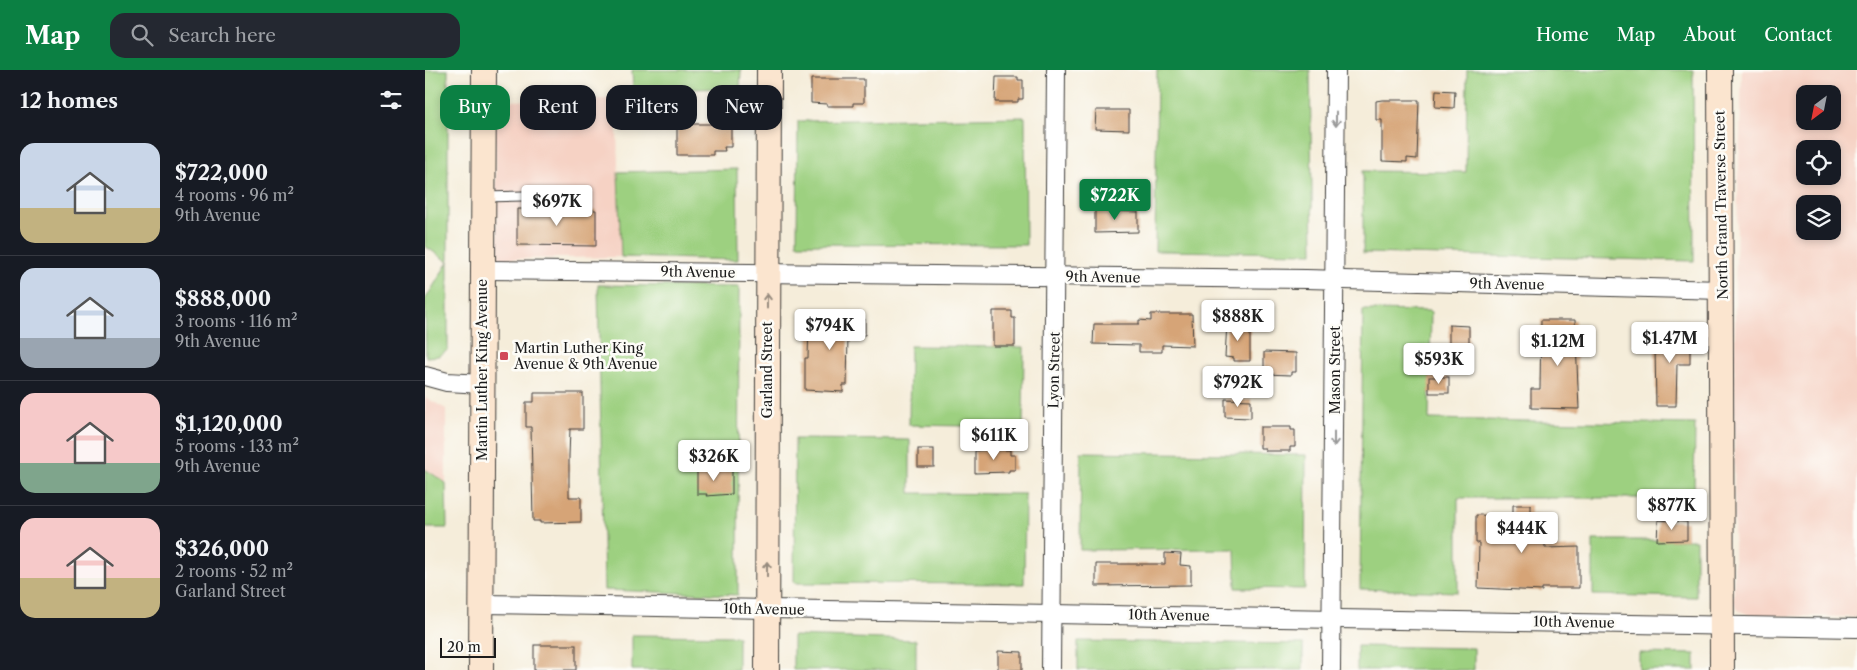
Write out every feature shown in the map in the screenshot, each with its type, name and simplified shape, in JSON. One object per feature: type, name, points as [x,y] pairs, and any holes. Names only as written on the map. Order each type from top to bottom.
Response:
[{"type":"street","name":"Martin Luther King Avenue","points":[[481,670],[484,70]]},
{"type":"street","name":"Garland Street","points":[[767,670],[769,70]]},
{"type":"street","name":"Lyon Street","points":[[1051,670],[1056,70]]},
{"type":"street","name":"Mason Street","points":[[1331,670],[1336,70]]},
{"type":"street","name":"North Grand Traverse Street","points":[[1720,70],[1722,670]]},
{"type":"street","name":"9th Avenue","points":[[483,270],[1335,280],[1722,290]]},
{"type":"street","points":[[425,376],[447,382],[482,384]]},
{"type":"street","name":"10th Avenue","points":[[482,604],[1857,628]]},
{"type":"lane","points":[[483,197],[565,195]]},
{"type":"shaded area","points":[[1742,70],[1857,70],[1857,617],[1749,615],[1738,610],[1734,601],[1735,291]]},
{"type":"shaded area","points":[[596,99],[606,99],[606,130],[617,130],[621,257],[498,259],[495,130],[510,130],[510,101],[520,101],[520,130],[596,130]]},
{"type":"shaded area","points":[[425,397],[446,409],[446,483],[425,469]]},
{"type":"green space","points":[[425,70],[448,70],[448,85],[440,85],[440,130],[448,130],[448,262],[425,246]]},
{"type":"green space","points":[[632,70],[741,70],[740,85],[707,85],[707,89],[697,89],[697,85],[633,85]]},
{"type":"green space","points":[[1157,70],[1310,70],[1313,253],[1155,251]]},
{"type":"green space","points":[[1467,70],[1693,70],[1694,261],[1363,253],[1363,171],[1466,172]]},
{"type":"green space","points":[[1025,117],[1026,245],[797,244],[798,121]]},
{"type":"green space","points":[[737,169],[738,260],[621,257],[618,172]]},
{"type":"green space","points":[[448,262],[448,350],[438,356],[426,357],[425,300]]},
{"type":"green space","points":[[598,285],[739,287],[738,595],[604,590]]},
{"type":"green space","points":[[1363,310],[1431,311],[1429,419],[1695,424],[1694,498],[1458,498],[1458,592],[1360,589]]},
{"type":"green space","points":[[910,346],[1024,347],[1023,427],[909,425]]},
{"type":"green space","points":[[795,439],[910,440],[910,493],[1025,494],[1024,584],[794,583]]},
{"type":"green space","points":[[1081,452],[1306,455],[1305,589],[1236,588],[1235,549],[1080,550]]},
{"type":"green space","points":[[425,469],[446,483],[447,528],[425,528]]},
{"type":"green space","points":[[1593,540],[1696,540],[1696,597],[1593,595]]},
{"type":"green space","points":[[632,635],[738,636],[738,670],[632,670]]},
{"type":"green space","points":[[793,636],[916,640],[916,670],[793,670]]},
{"type":"green space","points":[[1078,641],[1303,644],[1303,670],[1078,670]]},
{"type":"green space","points":[[1357,646],[1474,648],[1474,670],[1357,670]]},
{"type":"green space","points":[[1639,653],[1695,654],[1695,670],[1639,670]]},
{"type":"building","points":[[996,77],[1018,77],[1018,80],[1023,80],[1023,99],[1018,99],[1018,102],[995,102]]},
{"type":"building","points":[[811,79],[864,79],[864,103],[853,103],[853,106],[827,106],[827,104],[811,103]]},
{"type":"building","points":[[1436,90],[1455,91],[1454,108],[1435,107]]},
{"type":"building","points":[[1419,100],[1417,159],[1407,158],[1407,162],[1382,161],[1382,120],[1376,120],[1376,101]]},
{"type":"building","points":[[1096,110],[1129,110],[1129,130],[1095,129]]},
{"type":"building","points":[[697,124],[707,124],[707,130],[731,130],[731,147],[724,147],[725,151],[713,151],[713,155],[677,155],[677,130],[697,130]]},
{"type":"building","points":[[1095,208],[1111,208],[1111,211],[1138,212],[1138,232],[1095,233]]},
{"type":"building","points":[[517,209],[596,210],[596,246],[517,245]]},
{"type":"building","points":[[993,311],[1012,311],[1012,318],[1015,318],[1015,346],[993,346]]},
{"type":"building","points":[[814,314],[843,314],[843,319],[865,319],[865,335],[848,335],[847,385],[843,385],[843,392],[805,390],[805,358],[808,358],[809,322],[814,322]]},
{"type":"building","points":[[1151,314],[1192,314],[1193,346],[1162,345],[1162,352],[1139,352],[1139,345],[1093,344],[1094,324],[1139,324],[1139,320],[1151,321]]},
{"type":"building","points":[[1541,320],[1575,320],[1579,409],[1531,408],[1531,389],[1540,389]]},
{"type":"building","points":[[1227,323],[1250,323],[1250,361],[1234,361],[1234,358],[1225,357]]},
{"type":"building","points":[[1671,324],[1686,324],[1686,345],[1690,345],[1690,364],[1677,364],[1676,406],[1656,406],[1655,347],[1661,346],[1661,331],[1671,331]]},
{"type":"building","points":[[1449,325],[1469,326],[1469,347],[1449,347]]},
{"type":"building","points":[[1264,352],[1296,353],[1296,372],[1291,372],[1291,375],[1264,374]]},
{"type":"building","points":[[1429,377],[1449,377],[1449,393],[1429,393]]},
{"type":"building","points":[[534,393],[583,393],[583,429],[570,429],[569,456],[569,497],[581,497],[581,522],[540,523],[540,521],[533,521],[531,427],[526,427],[526,402],[534,402]]},
{"type":"building","points":[[1225,399],[1251,400],[1251,418],[1225,417]]},
{"type":"building","points":[[1260,427],[1291,427],[1291,430],[1295,430],[1295,447],[1290,447],[1290,451],[1265,451],[1265,448],[1260,448]]},
{"type":"building","points":[[918,449],[934,449],[934,467],[918,467]]},
{"type":"building","points":[[1010,450],[1010,455],[1015,455],[1015,470],[1009,470],[1009,472],[975,473],[975,451]]},
{"type":"building","points":[[697,469],[732,470],[732,494],[706,496],[707,494],[697,494]]},
{"type":"building","points":[[1513,505],[1531,505],[1531,515],[1545,514],[1545,548],[1579,547],[1579,588],[1542,588],[1542,591],[1478,588],[1479,543],[1476,543],[1476,515],[1513,516]]},
{"type":"building","points":[[1658,520],[1687,522],[1687,540],[1657,541]]},
{"type":"building","points":[[1165,553],[1181,554],[1180,565],[1191,566],[1191,585],[1096,586],[1096,564],[1165,564]]},
{"type":"building","points":[[534,645],[576,645],[576,670],[534,670]]},
{"type":"building","points":[[998,651],[1022,652],[1022,670],[998,670]]},
{"type":"place","name":"Martin Luther King Avenue & 9th Avenue","points":[[504,356]]}]
